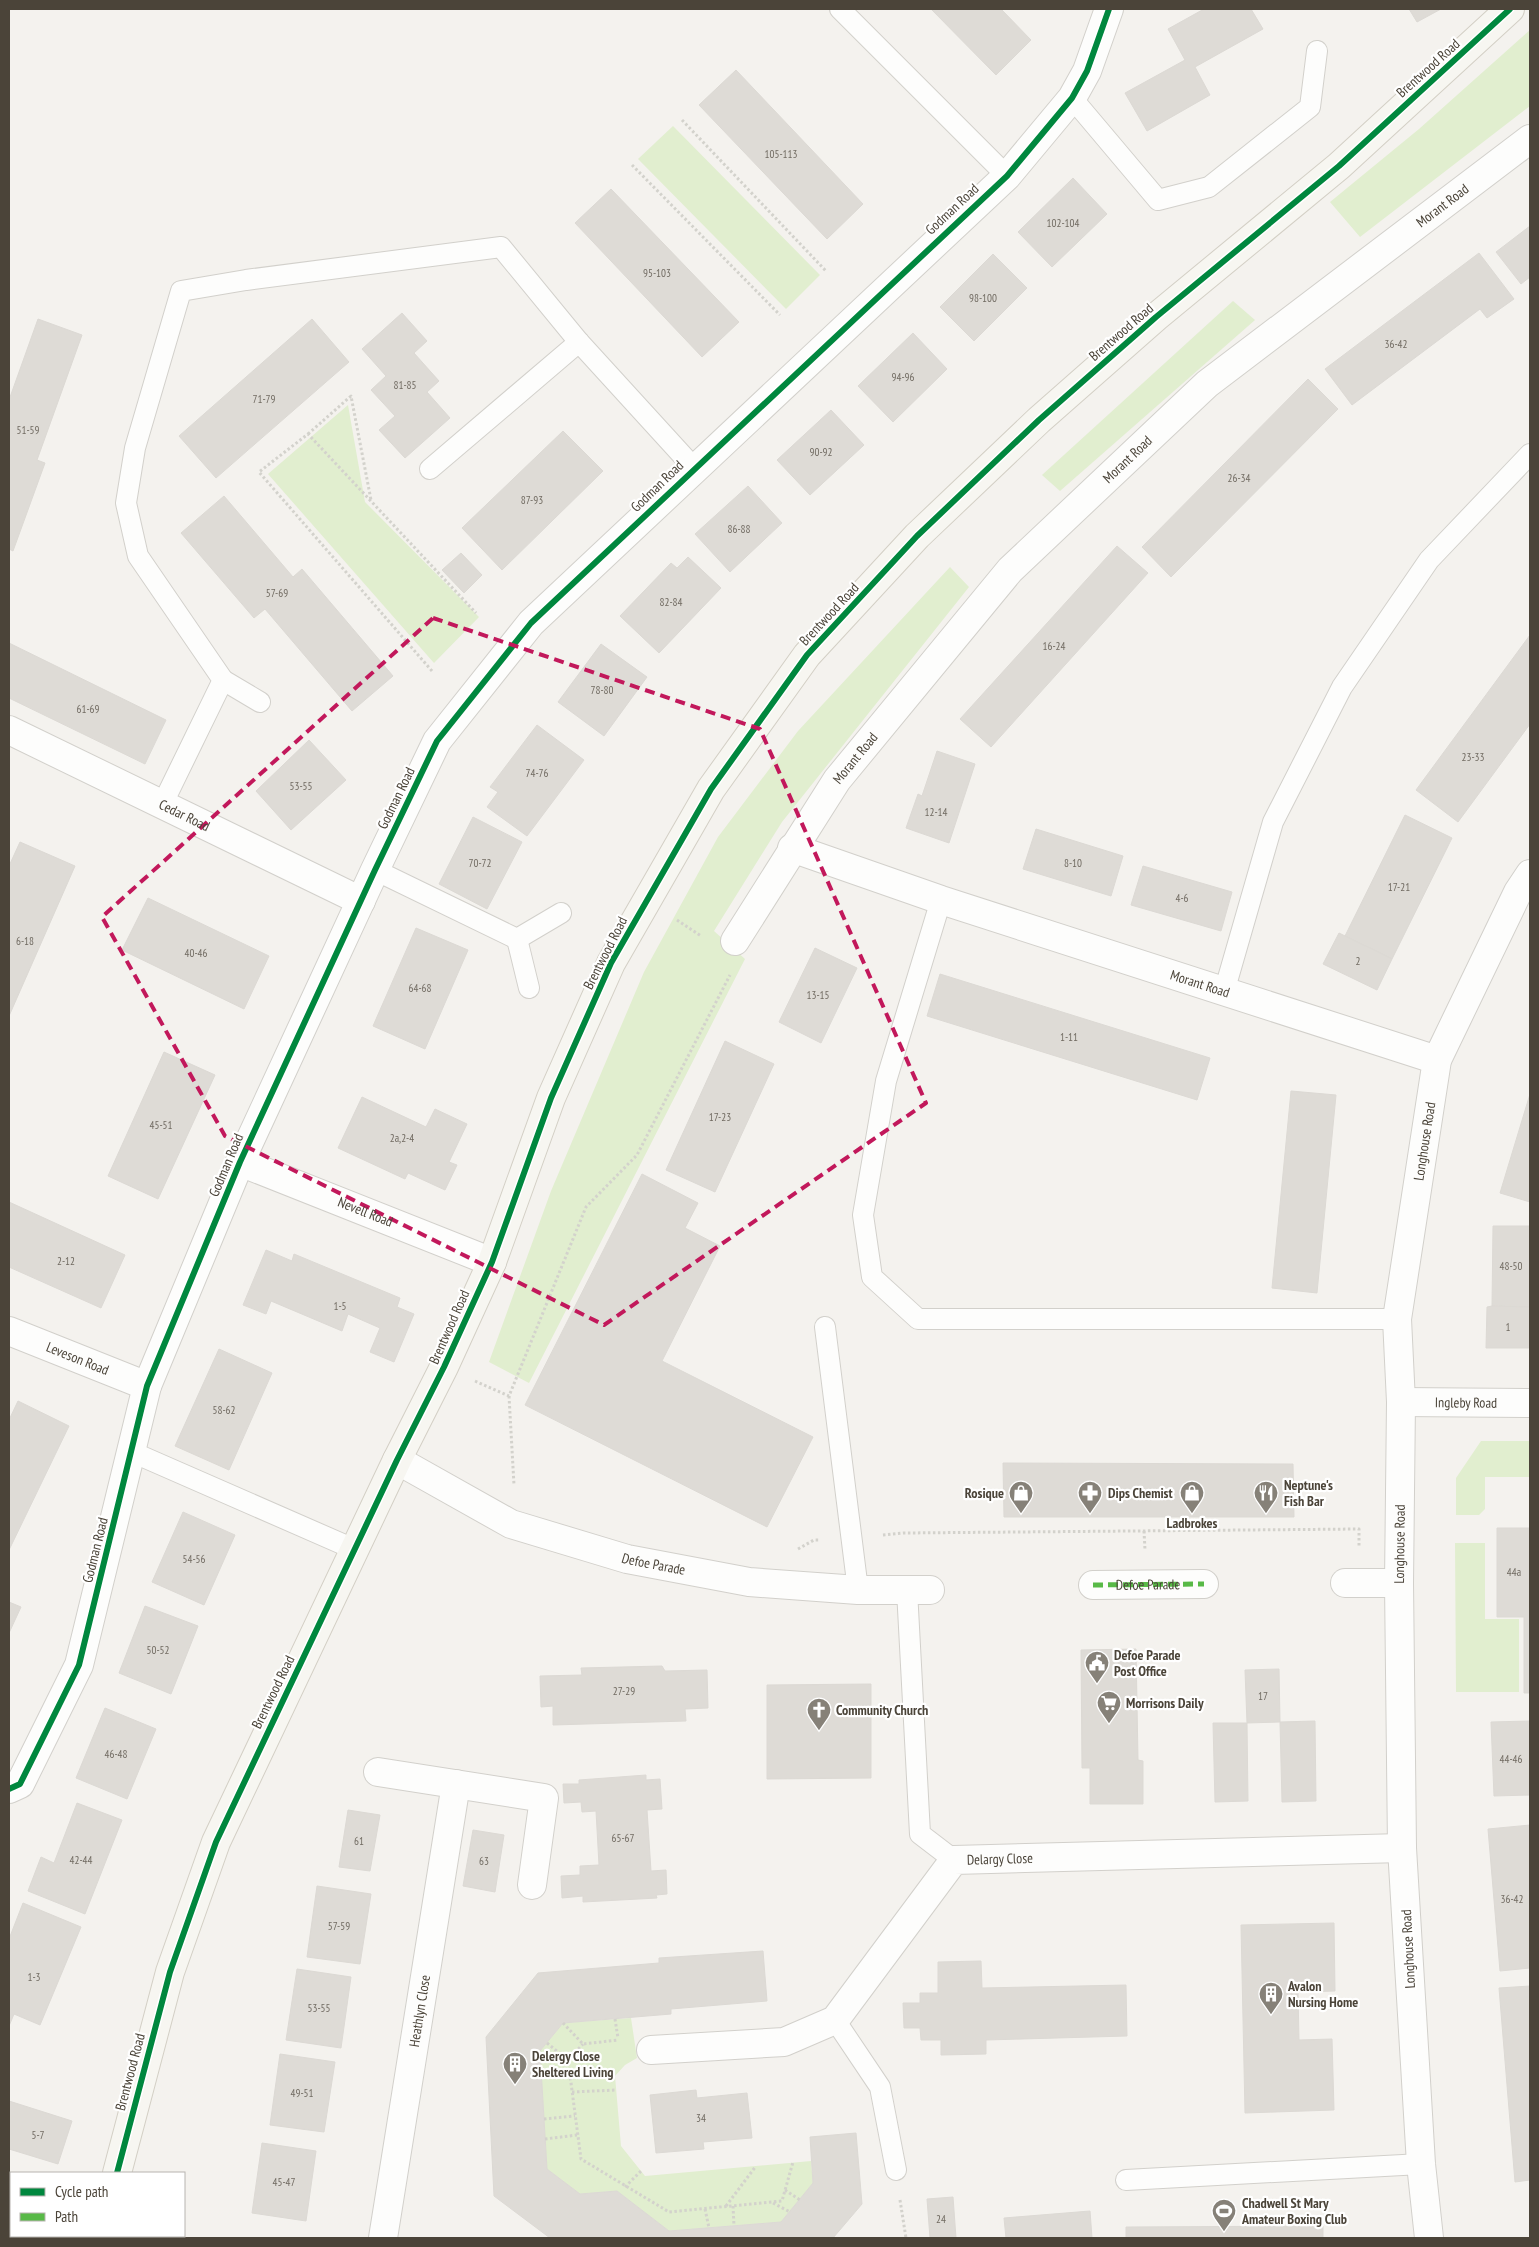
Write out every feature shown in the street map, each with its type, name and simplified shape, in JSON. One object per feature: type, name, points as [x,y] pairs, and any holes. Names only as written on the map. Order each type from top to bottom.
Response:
[{"type":"street","name":"Godman Road","points":[[9,1789],[20,1784],[79,1665],[147,1386],[240,1162],[437,741],[531,623],[1006,176],[1072,98],[1087,72],[1109,9]]},
{"type":"street","name":"Brentwood Road","points":[[118,2172],[170,1972],[216,1842],[280,1703],[356,1550],[397,1460],[444,1368],[492,1262],[551,1098],[611,963],[711,789],[807,655],[917,536],[1039,420],[1156,317],[1339,166],[1510,9]]},
{"type":"street","name":"Morant Road","points":[[734,954],[792,848],[837,780],[1010,570],[1208,384],[1530,139]]},
{"type":"street","name":"Cedar Road","points":[[9,730],[163,803],[361,901]]},
{"type":"street","name":"Morant Road","points":[[792,848],[941,900],[1437,1060]]},
{"type":"street","name":"Longhouse Road","points":[[1429,2238],[1421,2164],[1402,1848],[1399,1583],[1401,1402],[1397,1319],[1437,1060],[1518,892],[1530,874]]},
{"type":"street","name":"Nevell Road","points":[[240,1162],[492,1262]]},
{"type":"street","name":"Leveson Road","points":[[9,1331],[147,1386]]},
{"type":"street","name":"Ingleby Road","points":[[1401,1402],[1530,1403]]},
{"type":"street","name":"Defoe Parade","points":[[397,1460],[511,1524],[627,1559],[748,1582],[858,1590],[919,1590]]},
{"type":"street","points":[[1353,1583],[1399,1583]]},
{"type":"street","name":"Defoe Parade","points":[[1093,1585],[1204,1584]]},
{"type":"street","points":[[378,1772],[544,1798],[532,1885]]},
{"type":"street","name":"Heathlyn Close","points":[[383,2238],[456,1784]]},
{"type":"street","name":"Delargy Close","points":[[651,2050],[784,2042],[834,2020],[954,1860],[1402,1848]]},
{"type":"lane","points":[[840,9],[1006,176]]},
{"type":"lane","points":[[1072,98],[1158,200],[1209,187],[1310,107],[1317,51]]},
{"type":"lane","points":[[260,702],[223,680],[138,556],[126,503],[135,448],[181,291],[246,280],[501,247],[579,342],[694,468]]},
{"type":"lane","points":[[430,469],[579,342]]},
{"type":"lane","points":[[1224,992],[1273,822],[1342,687],[1429,560],[1530,454]]},
{"type":"lane","points":[[163,803],[223,680]]},
{"type":"lane","points":[[375,870],[517,939]]},
{"type":"lane","points":[[941,900],[886,1082],[863,1215],[872,1277],[918,1319],[1397,1319]]},
{"type":"lane","points":[[517,939],[561,912]]},
{"type":"lane","points":[[517,939],[529,988]]},
{"type":"lane","points":[[825,1327],[858,1590]]},
{"type":"lane","points":[[132,1452],[356,1550]]},
{"type":"lane","points":[[919,1590],[920,1834],[954,1860]]},
{"type":"lane","points":[[834,2020],[880,2087],[896,2170]]},
{"type":"lane","points":[[1126,2180],[1421,2164]]},
{"type":"path","points":[[682,120],[826,272]]},
{"type":"path","points":[[632,165],[780,315]]},
{"type":"path","points":[[372,500],[352,396],[308,434],[259,472],[432,671]]},
{"type":"path","points":[[308,434],[476,613]]},
{"type":"path","points":[[674,919],[706,939]]},
{"type":"path","points":[[514,1489],[508,1396],[586,1207],[637,1155],[734,954]]},
{"type":"path","points":[[444,1368],[508,1396]]},
{"type":"path","points":[[790,1554],[814,1540],[904,1533],[1359,1530],[1353,1583]]},
{"type":"path","points":[[615,2019],[618,2040]]},
{"type":"path","points":[[563,2023],[582,2044]]},
{"type":"path","points":[[568,2060],[582,2044],[626,2039]]},
{"type":"path","points":[[546,2043],[568,2060],[581,2159],[669,2212],[782,2201],[792,2162]]},
{"type":"path","points":[[572,2092],[616,2090]]},
{"type":"path","points":[[544,2119],[575,2116]]},
{"type":"path","points":[[545,2139],[578,2135]]},
{"type":"path","points":[[726,2207],[756,2166]]},
{"type":"path","points":[[896,2170],[906,2238]]},
{"type":"path","points":[[625,2186],[641,2171]]},
{"type":"path","points":[[785,2190],[800,2200]]},
{"type":"path","points":[[772,2203],[790,2212]]},
{"type":"path","points":[[733,2206],[734,2226]]},
{"type":"path","points":[[705,2209],[709,2228]]},
{"type":"highlighted area","points":[[433,618],[760,729],[926,1103],[604,1325],[225,1136],[102,917]]},
{"type":"green space","points":[[1530,30],[1530,106],[1360,237],[1330,202],[1419,129]]},
{"type":"green space","points":[[673,126],[820,275],[786,309],[638,159]]},
{"type":"green space","points":[[1233,301],[1255,320],[1060,491],[1042,475]]},
{"type":"green space","points":[[348,405],[365,502],[479,617],[434,663],[268,474]]},
{"type":"green space","points":[[950,567],[969,587],[782,822],[714,931],[745,959],[529,1383],[489,1362],[551,1191],[644,972],[718,837],[798,731]]},
{"type":"green space","points":[[1481,1441],[1530,1441],[1530,1477],[1485,1477],[1485,1509],[1479,1515],[1456,1515],[1456,1478]]},
{"type":"green space","points":[[1455,1543],[1485,1543],[1485,1619],[1519,1619],[1519,1692],[1456,1692]]},
{"type":"green space","points":[[631,2018],[637,2058],[625,2065],[615,2076],[621,2146],[645,2176],[811,2161],[813,2183],[781,2222],[669,2231],[617,2191],[580,2194],[547,2169],[540,2051],[563,2023]]},
{"type":"building","points":[[931,9],[1001,9],[1031,40],[996,75]]},
{"type":"building","points":[[1204,9],[1251,9],[1263,29],[1195,67],[1210,95],[1147,131],[1125,93],[1185,60],[1168,29]]},
{"type":"building","points":[[1409,9],[1441,9],[1417,22]]},
{"type":"building","points":[[736,70],[863,204],[827,239],[699,105]]},
{"type":"building","points":[[1073,178],[1107,214],[1052,267],[1018,232]]},
{"type":"building","points":[[611,189],[739,322],[702,357],[575,223]]},
{"type":"building","points":[[1530,226],[1530,277],[1521,284],[1496,252]]},
{"type":"building","points":[[1479,253],[1514,299],[1487,318],[1480,309],[1352,405],[1325,369]]},
{"type":"building","points":[[993,254],[1027,288],[974,341],[940,307]]},
{"type":"building","points":[[402,313],[427,341],[414,353],[439,381],[427,392],[450,418],[405,458],[379,430],[395,416],[371,390],[386,376],[362,349]]},
{"type":"building","points":[[38,319],[82,335],[37,460],[45,463],[13,551],[9,549],[9,400]]},
{"type":"building","points":[[312,319],[349,362],[216,478],[179,436]]},
{"type":"building","points":[[913,333],[947,369],[893,422],[858,386]]},
{"type":"building","points":[[1308,379],[1338,409],[1171,577],[1142,547]]},
{"type":"building","points":[[831,410],[864,445],[810,495],[777,460]]},
{"type":"building","points":[[563,431],[603,471],[502,570],[462,528]]},
{"type":"building","points":[[748,486],[782,523],[730,572],[695,534]]},
{"type":"building","points":[[224,496],[293,577],[302,569],[393,676],[352,711],[265,609],[254,618],[181,533]]},
{"type":"building","points":[[1117,546],[1148,573],[991,747],[960,719]]},
{"type":"building","points":[[461,553],[482,575],[464,593],[442,570]]},
{"type":"building","points":[[688,557],[721,588],[659,653],[620,616],[671,563],[677,568]]},
{"type":"building","points":[[1530,635],[1530,724],[1458,822],[1416,790]]},
{"type":"building","points":[[9,643],[166,720],[145,764],[9,698]]},
{"type":"building","points":[[601,644],[647,677],[604,736],[558,702]]},
{"type":"building","points":[[537,725],[584,760],[527,836],[487,807],[498,792],[490,787]]},
{"type":"building","points":[[309,740],[346,780],[291,830],[256,791]]},
{"type":"building","points":[[937,751],[975,764],[949,843],[906,828],[918,794],[922,796]]},
{"type":"building","points":[[1405,815],[1452,838],[1392,959],[1345,936]]},
{"type":"building","points":[[473,817],[522,842],[487,909],[439,884]]},
{"type":"building","points":[[1036,829],[1123,856],[1111,896],[1023,869]]},
{"type":"building","points":[[20,842],[75,866],[9,1016],[9,866]]},
{"type":"building","points":[[1143,866],[1232,892],[1221,931],[1131,905]]},
{"type":"building","points":[[148,898],[269,956],[244,1009],[122,950]]},
{"type":"building","points":[[416,928],[468,950],[425,1049],[373,1026]]},
{"type":"building","points":[[1339,933],[1392,959],[1377,990],[1323,964]]},
{"type":"building","points":[[815,948],[857,968],[821,1043],[779,1022]]},
{"type":"building","points":[[940,974],[1210,1058],[1197,1100],[927,1016]]},
{"type":"building","points":[[725,1041],[774,1064],[715,1192],[666,1170]]},
{"type":"building","points":[[164,1052],[215,1075],[158,1199],[108,1176]]},
{"type":"building","points":[[1291,1091],[1336,1095],[1317,1293],[1272,1288]]},
{"type":"building","points":[[1530,1094],[1530,1202],[1500,1193]]},
{"type":"building","points":[[362,1097],[426,1127],[435,1109],[467,1124],[449,1162],[457,1165],[445,1190],[408,1173],[405,1179],[338,1148]]},
{"type":"building","points":[[642,1174],[698,1203],[685,1228],[720,1246],[662,1361],[813,1437],[767,1527],[525,1405]]},
{"type":"building","points":[[9,1202],[125,1255],[101,1308],[9,1267]]},
{"type":"building","points":[[1493,1226],[1530,1226],[1530,1307],[1492,1306]]},
{"type":"building","points":[[266,1250],[292,1261],[294,1254],[400,1298],[397,1307],[414,1314],[394,1362],[370,1352],[380,1328],[348,1314],[342,1331],[271,1301],[266,1314],[243,1305]]},
{"type":"building","points":[[1487,1307],[1530,1307],[1530,1348],[1486,1348]]},
{"type":"building","points":[[219,1349],[272,1373],[229,1470],[175,1446]]},
{"type":"building","points":[[18,1401],[69,1426],[9,1550],[9,1420]]},
{"type":"building","points":[[1003,1463],[1293,1464],[1294,1517],[1004,1517]]},
{"type":"building","points":[[183,1512],[235,1535],[204,1605],[152,1582]]},
{"type":"building","points":[[1497,1528],[1530,1528],[1530,1693],[1524,1693],[1524,1617],[1497,1617]]},
{"type":"building","points":[[9,1602],[21,1607],[9,1633]]},
{"type":"building","points":[[145,1606],[198,1626],[171,1694],[119,1673]]},
{"type":"building","name":"Morrisons Daily","points":[[1136,1649],[1138,1760],[1143,1761],[1143,1804],[1090,1804],[1090,1768],[1082,1768],[1081,1650]]},
{"type":"building","points":[[662,1666],[665,1671],[707,1670],[708,1708],[685,1709],[686,1721],[553,1725],[553,1706],[541,1707],[540,1676],[582,1675],[581,1668]]},
{"type":"building","points":[[1279,1669],[1280,1722],[1247,1723],[1245,1670]]},
{"type":"building","name":"Community Church","points":[[871,1684],[871,1778],[767,1779],[767,1685]]},
{"type":"building","points":[[105,1708],[156,1729],[127,1799],[76,1778]]},
{"type":"building","points":[[1315,1721],[1316,1801],[1282,1802],[1280,1722]]},
{"type":"building","points":[[1530,1721],[1530,1795],[1494,1796],[1491,1722]]},
{"type":"building","points":[[1213,1723],[1247,1723],[1248,1801],[1215,1802]]},
{"type":"building","points":[[646,1775],[646,1780],[660,1779],[662,1809],[647,1810],[651,1871],[666,1870],[667,1894],[656,1895],[657,1898],[583,1902],[583,1896],[562,1898],[561,1876],[580,1875],[580,1866],[599,1865],[596,1811],[582,1812],[581,1802],[564,1803],[563,1784],[579,1784],[579,1780]]},
{"type":"building","points":[[77,1803],[122,1820],[85,1914],[28,1891],[41,1857],[54,1863]]},
{"type":"building","points":[[348,1810],[380,1815],[370,1871],[339,1867]]},
{"type":"building","points":[[1530,1825],[1530,1968],[1500,1971],[1488,1829]]},
{"type":"building","points":[[473,1830],[504,1835],[495,1892],[463,1886]]},
{"type":"building","points":[[317,1886],[371,1894],[360,1964],[307,1957]]},
{"type":"building","points":[[23,1903],[81,1927],[40,2025],[14,2014],[9,2026],[9,1939]]},
{"type":"building","name":"Avalon Nursing Home","points":[[1334,1923],[1335,1991],[1298,1992],[1299,2040],[1332,2039],[1334,2110],[1245,2113],[1241,1925]]},
{"type":"building","name":"Delergy Close Sheltered Living","points":[[763,1951],[767,2001],[671,2009],[671,2014],[563,2023],[540,2051],[547,2169],[580,2194],[617,2191],[669,2231],[781,2222],[813,2183],[810,2137],[856,2133],[862,2204],[833,2238],[550,2238],[494,2196],[486,2037],[538,1973],[659,1963],[659,1958]]},
{"type":"building","points":[[981,1961],[982,1988],[1126,1985],[1127,2036],[986,2040],[986,2054],[941,2055],[941,2040],[921,2040],[920,2028],[904,2028],[903,2003],[920,2003],[920,1993],[938,1993],[938,1962]]},
{"type":"building","points":[[297,1969],[351,1977],[341,2048],[286,2040]]},
{"type":"building","points":[[1530,1986],[1530,2180],[1515,2182],[1499,1988]]},
{"type":"building","points":[[280,2054],[335,2062],[324,2132],[270,2125]]},
{"type":"building","points":[[696,2090],[697,2098],[747,2093],[752,2138],[703,2142],[704,2149],[656,2153],[650,2095]]},
{"type":"building","points":[[9,2101],[72,2121],[58,2164],[9,2149]]},
{"type":"building","points":[[262,2143],[316,2151],[306,2221],[252,2213]]},
{"type":"building","points":[[953,2197],[956,2238],[930,2238],[927,2199]]},
{"type":"building","points":[[1090,2211],[1092,2238],[1006,2238],[1004,2218]]},
{"type":"building","name":"Chadwell St Mary Amateur Boxing Club","points":[[1323,2226],[1323,2238],[1126,2238],[1126,2227]]},
{"type":"marked path","points":[[1093,1585],[1204,1584]]},
{"type":"cycle path","points":[[9,1789],[20,1784],[79,1665],[147,1386],[240,1162],[437,741],[531,623],[1007,176],[1072,98],[1087,71],[1109,9]]},
{"type":"cycle path","points":[[117,2172],[170,1972],[216,1842],[397,1460],[444,1367],[492,1262],[551,1098],[611,963],[711,789],[807,655],[917,536],[1039,420],[1156,317],[1339,166],[1510,9]]},
{"type":"place","name":"Rosique","points":[[1021,1514]]},
{"type":"place","name":"Dips Chemist","points":[[1090,1514]]},
{"type":"place","name":"Ladbrokes","points":[[1192,1514]]},
{"type":"place","name":"Neptune's Fish Bar","points":[[1266,1514]]},
{"type":"place","name":"Defoe Parade Post Office","points":[[1097,1684]]},
{"type":"place","name":"Morrisons Daily","points":[[1109,1724]]},
{"type":"place","name":"Community Church","points":[[819,1731]]},
{"type":"place","name":"Avalon Nursing Home","points":[[1271,2015]]},
{"type":"place","name":"Delergy Close Sheltered Living","points":[[515,2085]]},
{"type":"place","name":"Chadwell St Mary Amateur Boxing Club","points":[[1224,2232]]}]
